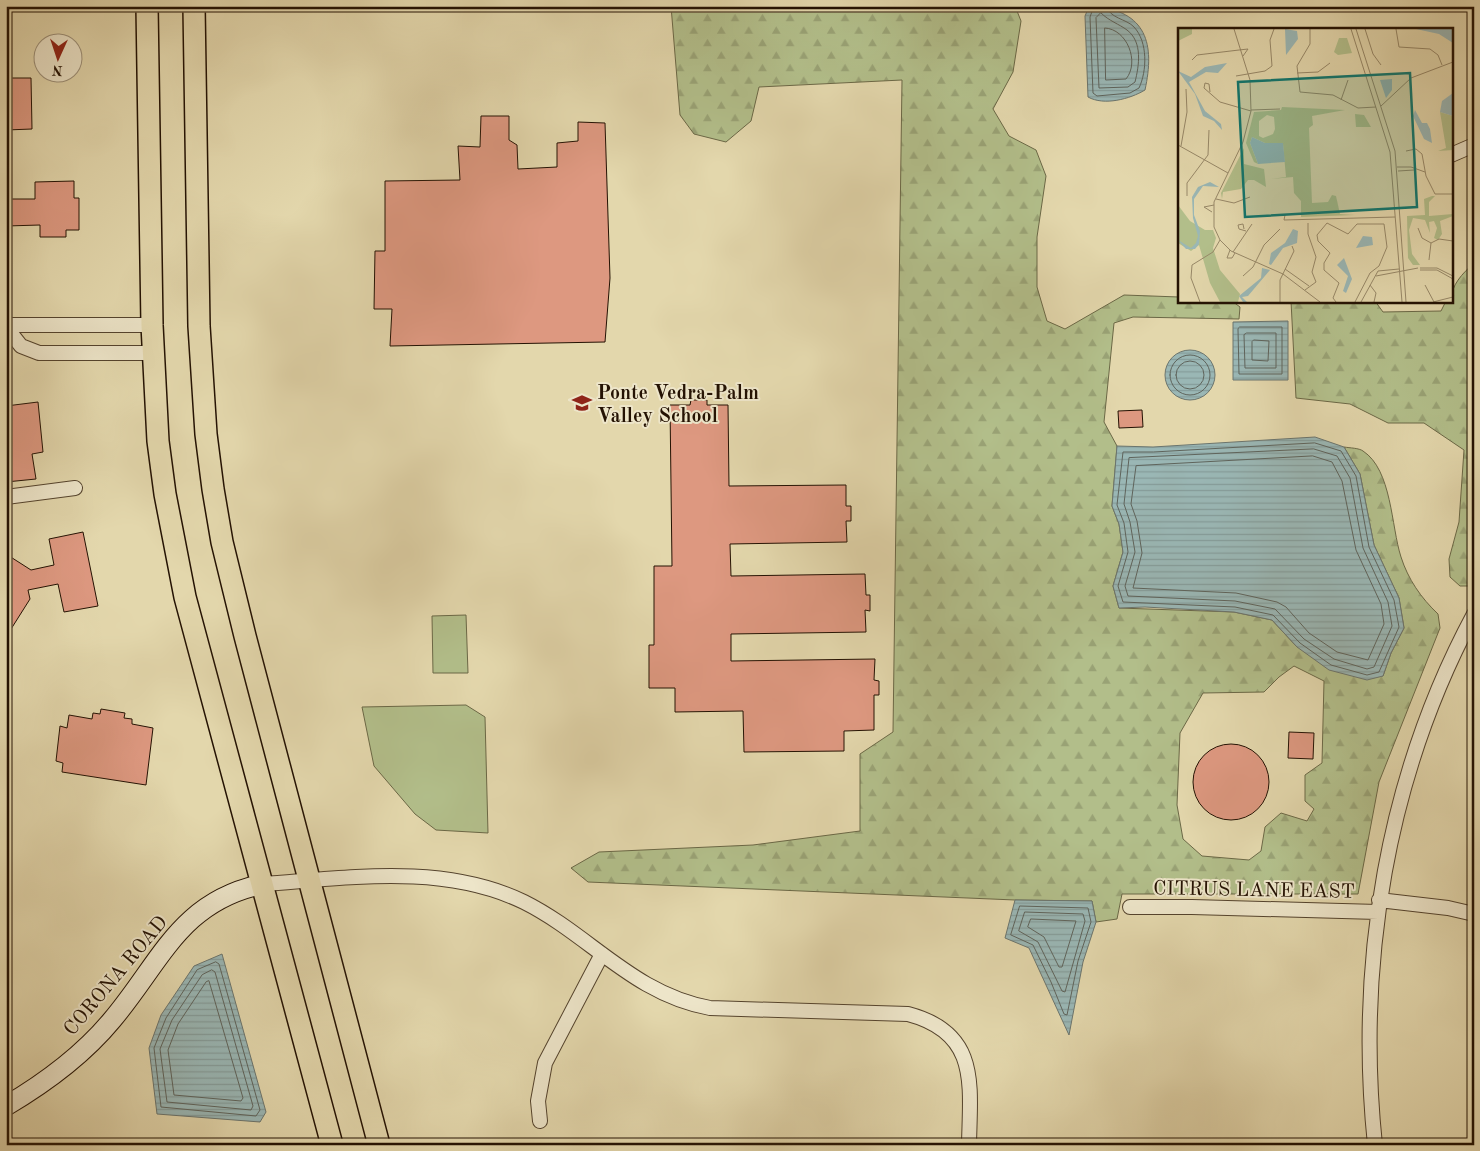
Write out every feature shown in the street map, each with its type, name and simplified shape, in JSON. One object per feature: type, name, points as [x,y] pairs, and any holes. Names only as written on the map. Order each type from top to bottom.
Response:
[{"type":"main road","points":[[147,6],[152,325],[158,441],[176,553],[188,606],[332,1145]]},
{"type":"main road","points":[[194,6],[199,326],[206,434],[222,542],[244,636],[379,1145]]},
{"type":"street","points":[[1452,155],[1474,145]]},
{"type":"street","points":[[6,326],[152,325]]},
{"type":"street","points":[[6,326],[22,346],[39,353],[154,354]]},
{"type":"street","points":[[6,497],[74,488]]},
{"type":"street","points":[[1375,1145],[1369,1091],[1368,1041],[1370,991],[1378,906],[1401,796],[1423,727],[1441,682],[1474,614]]},
{"type":"street","points":[[263,884],[381,876],[463,881],[497,891],[524,903],[647,986],[691,1004],[710,1008],[908,1014],[926,1019],[954,1039],[966,1060],[970,1085],[969,1145]]},
{"type":"street","name":"CORONA ROAD","points":[[6,1106],[58,1072],[96,1038],[133,993],[171,939],[192,918],[222,896],[263,884]]},
{"type":"street","name":"CITRUS LANE EAST","points":[[1130,907],[1378,906],[1448,908],[1474,914]]},
{"type":"street","points":[[540,1121],[538,1101],[545,1063],[602,954]]},
{"type":"green space","points":[[671,6],[1015,6],[1021,21],[1013,72],[993,109],[1009,136],[1036,150],[1046,176],[1037,237],[1037,287],[1047,321],[1065,329],[1124,295],[1178,297],[1178,302],[1233,302],[1240,307],[1239,319],[1133,317],[1114,323],[1104,422],[1117,446],[1112,506],[1119,524],[1123,552],[1113,586],[1119,608],[1234,612],[1272,620],[1297,647],[1383,676],[1391,653],[1404,628],[1399,598],[1374,545],[1360,474],[1344,447],[1363,451],[1373,460],[1380,471],[1389,499],[1401,557],[1407,573],[1416,588],[1438,614],[1440,628],[1379,782],[1358,894],[1122,894],[1117,919],[1096,922],[1092,901],[1015,900],[588,882],[571,868],[599,852],[753,845],[860,831],[860,754],[893,732],[902,80],[759,87],[751,121],[726,142],[694,134],[680,115]],"holes":[[[1294,666],[1324,681],[1322,763],[1305,775],[1305,801],[1314,809],[1307,821],[1281,813],[1265,827],[1261,851],[1249,860],[1202,856],[1183,839],[1177,805],[1180,733],[1203,693],[1264,692],[1279,677]]]},
{"type":"green space","points":[[1474,263],[1474,586],[1460,586],[1450,577],[1449,559],[1459,522],[1464,450],[1424,423],[1388,423],[1350,404],[1296,398],[1291,302],[1376,302],[1383,312],[1441,311],[1446,302],[1452,302],[1453,290],[1465,271]]},
{"type":"green space","points":[[466,615],[468,673],[433,673],[432,616]]},
{"type":"green space","points":[[466,705],[485,717],[488,833],[436,830],[415,814],[374,766],[362,707]]},
{"type":"water","points":[[1093,6],[1111,9],[1125,15],[1136,23],[1143,33],[1149,58],[1145,90],[1132,96],[1109,101],[1094,100],[1088,97],[1085,16],[1088,9]]},
{"type":"water","points":[[1288,321],[1288,380],[1233,380],[1233,322]]},
{"type":"water","points":[[1190,350],[1200,352],[1208,357],[1213,365],[1215,375],[1213,385],[1208,393],[1200,398],[1190,400],[1180,398],[1172,393],[1167,385],[1165,375],[1167,365],[1172,357],[1180,352]]},
{"type":"water","points":[[1315,437],[1344,447],[1360,474],[1374,545],[1399,598],[1404,628],[1391,653],[1383,676],[1367,680],[1329,670],[1297,647],[1272,620],[1234,612],[1145,607],[1119,608],[1113,586],[1123,552],[1119,524],[1112,506],[1117,446],[1153,447]]},
{"type":"water","points":[[1015,900],[1092,901],[1096,922],[1083,962],[1069,1035],[1029,948],[1005,938]]},
{"type":"water","points":[[222,954],[266,1112],[260,1122],[157,1114],[149,1048],[161,1015],[194,966]]},
{"type":"building","points":[[6,78],[31,78],[32,129],[6,130]]},
{"type":"building","points":[[481,116],[509,116],[509,140],[517,145],[518,169],[557,167],[557,143],[578,141],[578,122],[605,123],[610,278],[605,342],[390,346],[392,309],[374,309],[375,251],[385,251],[385,181],[460,180],[458,146],[480,147]]},
{"type":"building","points":[[74,181],[74,198],[79,198],[79,230],[66,230],[66,237],[40,237],[40,225],[6,226],[6,199],[35,199],[35,182]]},
{"type":"building","points":[[691,400],[707,400],[707,405],[728,405],[729,486],[846,485],[846,506],[851,506],[851,521],[846,521],[847,542],[730,544],[731,576],[865,574],[866,595],[870,595],[870,611],[865,610],[866,632],[731,634],[731,661],[875,659],[874,680],[879,681],[879,695],[874,695],[874,730],[844,731],[844,751],[744,752],[743,711],[675,712],[675,688],[649,688],[649,645],[654,645],[654,566],[672,566],[670,405],[690,405]]},
{"type":"building","points":[[38,402],[43,452],[32,454],[36,479],[6,482],[6,406]]},
{"type":"building","points":[[1142,410],[1143,427],[1119,428],[1118,411]]},
{"type":"building","points":[[83,532],[98,606],[64,612],[58,584],[28,590],[30,599],[6,637],[6,554],[31,570],[54,565],[49,539]]},
{"type":"building","points":[[101,709],[125,713],[124,718],[132,719],[132,724],[153,728],[146,785],[62,772],[63,763],[56,761],[60,726],[67,728],[69,715],[92,719],[93,713],[100,714]]},
{"type":"building","points":[[1289,732],[1314,733],[1313,759],[1288,758]]},
{"type":"building","points":[[1231,744],[1246,747],[1258,755],[1266,767],[1269,782],[1266,797],[1258,809],[1246,817],[1231,820],[1216,817],[1204,809],[1196,797],[1193,782],[1196,767],[1204,755],[1216,747]]},
{"type":"place","name":"Ponte Vedra-Palm Valley School","points":[[582,403]]}]
